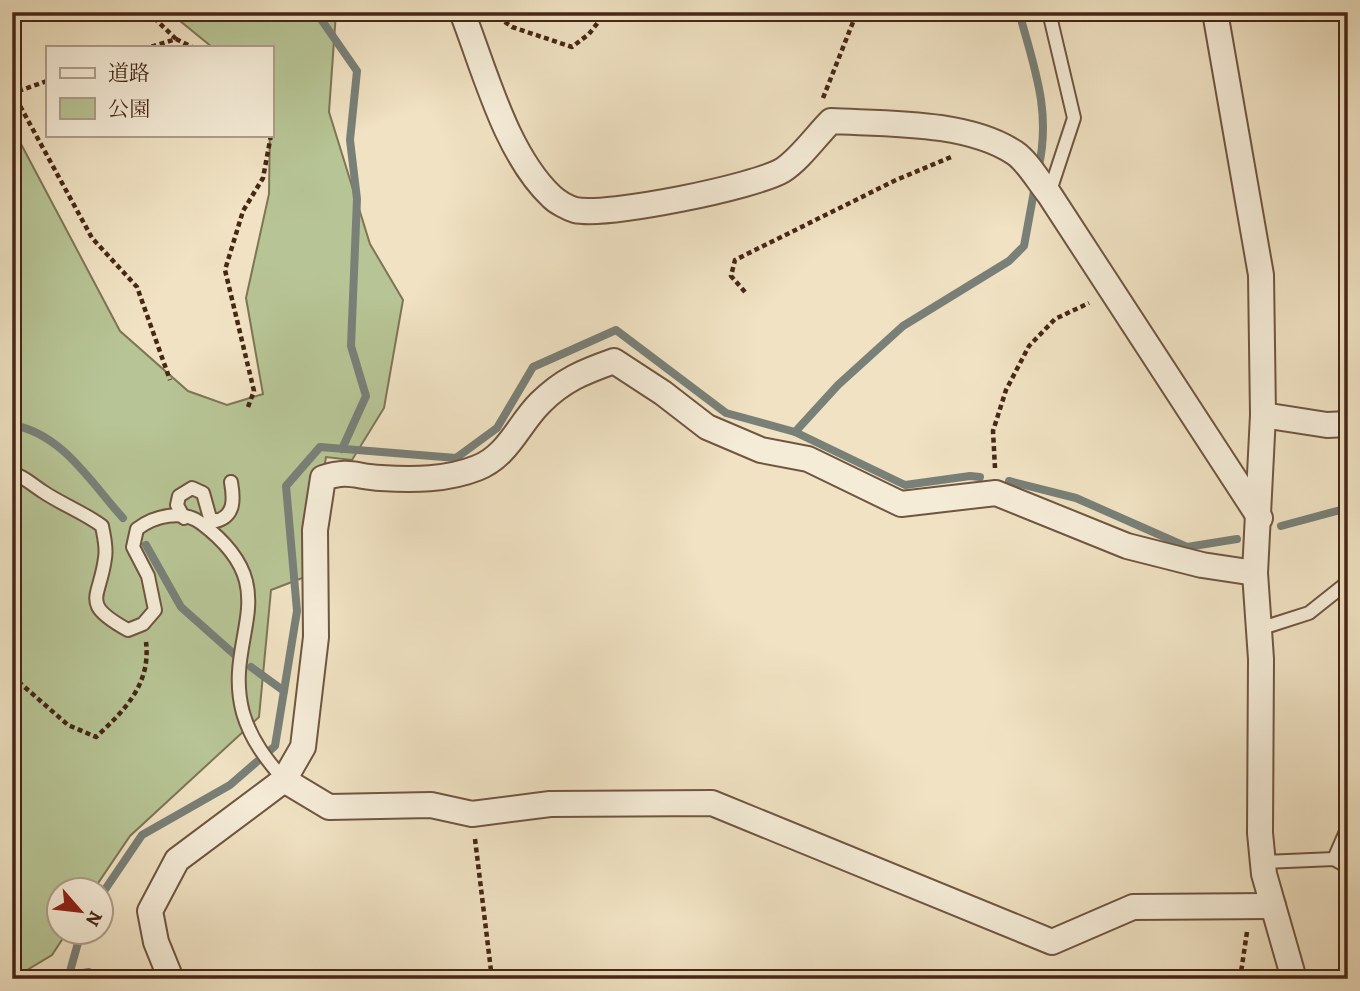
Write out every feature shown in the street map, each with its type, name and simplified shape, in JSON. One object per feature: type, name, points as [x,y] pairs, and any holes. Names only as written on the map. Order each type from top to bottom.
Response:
[{"type":"street","points":[[462,12],[514,145],[536,180],[554,199],[576,210],[603,209],[729,190],[783,170],[831,121],[923,126],[990,140],[1017,155],[1047,192],[1260,518]]},
{"type":"street","points":[[1215,12],[1261,275],[1263,415],[1260,518],[1255,573],[1259,629],[1262,906],[1294,979]]},
{"type":"street","points":[[171,979],[156,943],[150,911],[177,860],[278,773],[303,747],[316,637],[315,530],[323,478],[344,471],[378,478],[428,479],[477,468],[501,455],[539,404],[572,376],[614,361],[663,393],[707,427],[761,450],[808,459],[901,504],[996,494],[1128,546],[1202,565],[1255,573]]},
{"type":"street","points":[[1263,415],[1327,425],[1348,424]]},
{"type":"street","points":[[278,773],[330,807],[431,805],[472,814],[550,804],[712,803],[1052,942],[1133,908],[1262,906]]},
{"type":"lane","points":[[1047,192],[1074,118],[1049,12]]},
{"type":"lane","points":[[12,473],[24,477],[42,492],[78,509],[102,526],[106,545],[105,561],[94,596],[100,609],[128,630],[143,624],[155,610],[148,576],[133,547],[137,529],[162,515],[195,519],[222,540],[244,571],[248,594],[241,676],[242,711],[255,746],[278,773]]},
{"type":"lane","points":[[184,518],[177,505],[179,496],[192,488],[203,493],[210,518],[216,521],[224,519],[230,513],[234,498],[231,482]]},
{"type":"lane","points":[[1259,629],[1309,613],[1348,582]]},
{"type":"lane","points":[[1334,859],[1348,827]]},
{"type":"lane","points":[[1263,862],[1334,859],[1348,867]]},
{"type":"path","points":[[148,12],[176,38],[190,46]]},
{"type":"path","points":[[491,12],[512,27],[572,47],[589,34],[606,12]]},
{"type":"path","points":[[831,121],[822,103],[857,12]]},
{"type":"path","points":[[153,46],[176,38]]},
{"type":"path","points":[[46,82],[13,93],[92,237],[137,287],[170,380]]},
{"type":"path","points":[[248,407],[254,391],[225,270],[243,211],[263,178],[271,136]]},
{"type":"path","points":[[745,292],[731,276],[735,260],[896,180],[990,140]]},
{"type":"path","points":[[996,494],[993,431],[1006,390],[1029,346],[1055,319],[1112,291]]},
{"type":"path","points":[[12,676],[68,725],[96,737],[119,716],[141,687],[148,656],[143,624]]},
{"type":"path","points":[[472,814],[492,979]]},
{"type":"path","points":[[1240,979],[1262,906]]},
{"type":"green space","points":[[169,12],[336,12],[329,112],[370,244],[403,300],[384,408],[352,460],[326,457],[305,577],[271,590],[259,717],[130,836],[103,876],[46,876],[46,946],[58,946],[52,955],[12,979],[12,127],[120,331],[188,391],[227,405],[263,394],[246,298],[269,194],[270,136],[273,136],[273,46],[211,46]]},
{"type":"waterway","points":[[316,12],[357,71],[350,140],[357,199],[351,346],[366,396],[342,449]]},
{"type":"waterway","points":[[1019,12],[1042,109],[1042,149],[1038,170]]},
{"type":"waterway","points":[[114,876],[142,835],[230,785],[275,746],[297,611],[286,486],[320,447],[456,458],[497,428],[533,367],[616,330],[726,413],[795,432],[838,385],[903,326],[1009,261],[1024,246],[1035,186]]},
{"type":"waterway","points":[[12,425],[30,430],[61,449],[123,518]]},
{"type":"waterway","points":[[795,432],[905,485],[980,477]]},
{"type":"waterway","points":[[1009,481],[1076,498],[1187,547],[1237,539]]},
{"type":"waterway","points":[[1281,526],[1348,508]]},
{"type":"waterway","points":[[146,545],[181,607],[235,655]]},
{"type":"waterway","points":[[251,667],[284,691]]},
{"type":"waterway","points":[[69,975],[77,946]]},
{"type":"waterway","points":[[45,979],[89,972],[104,979]]}]
